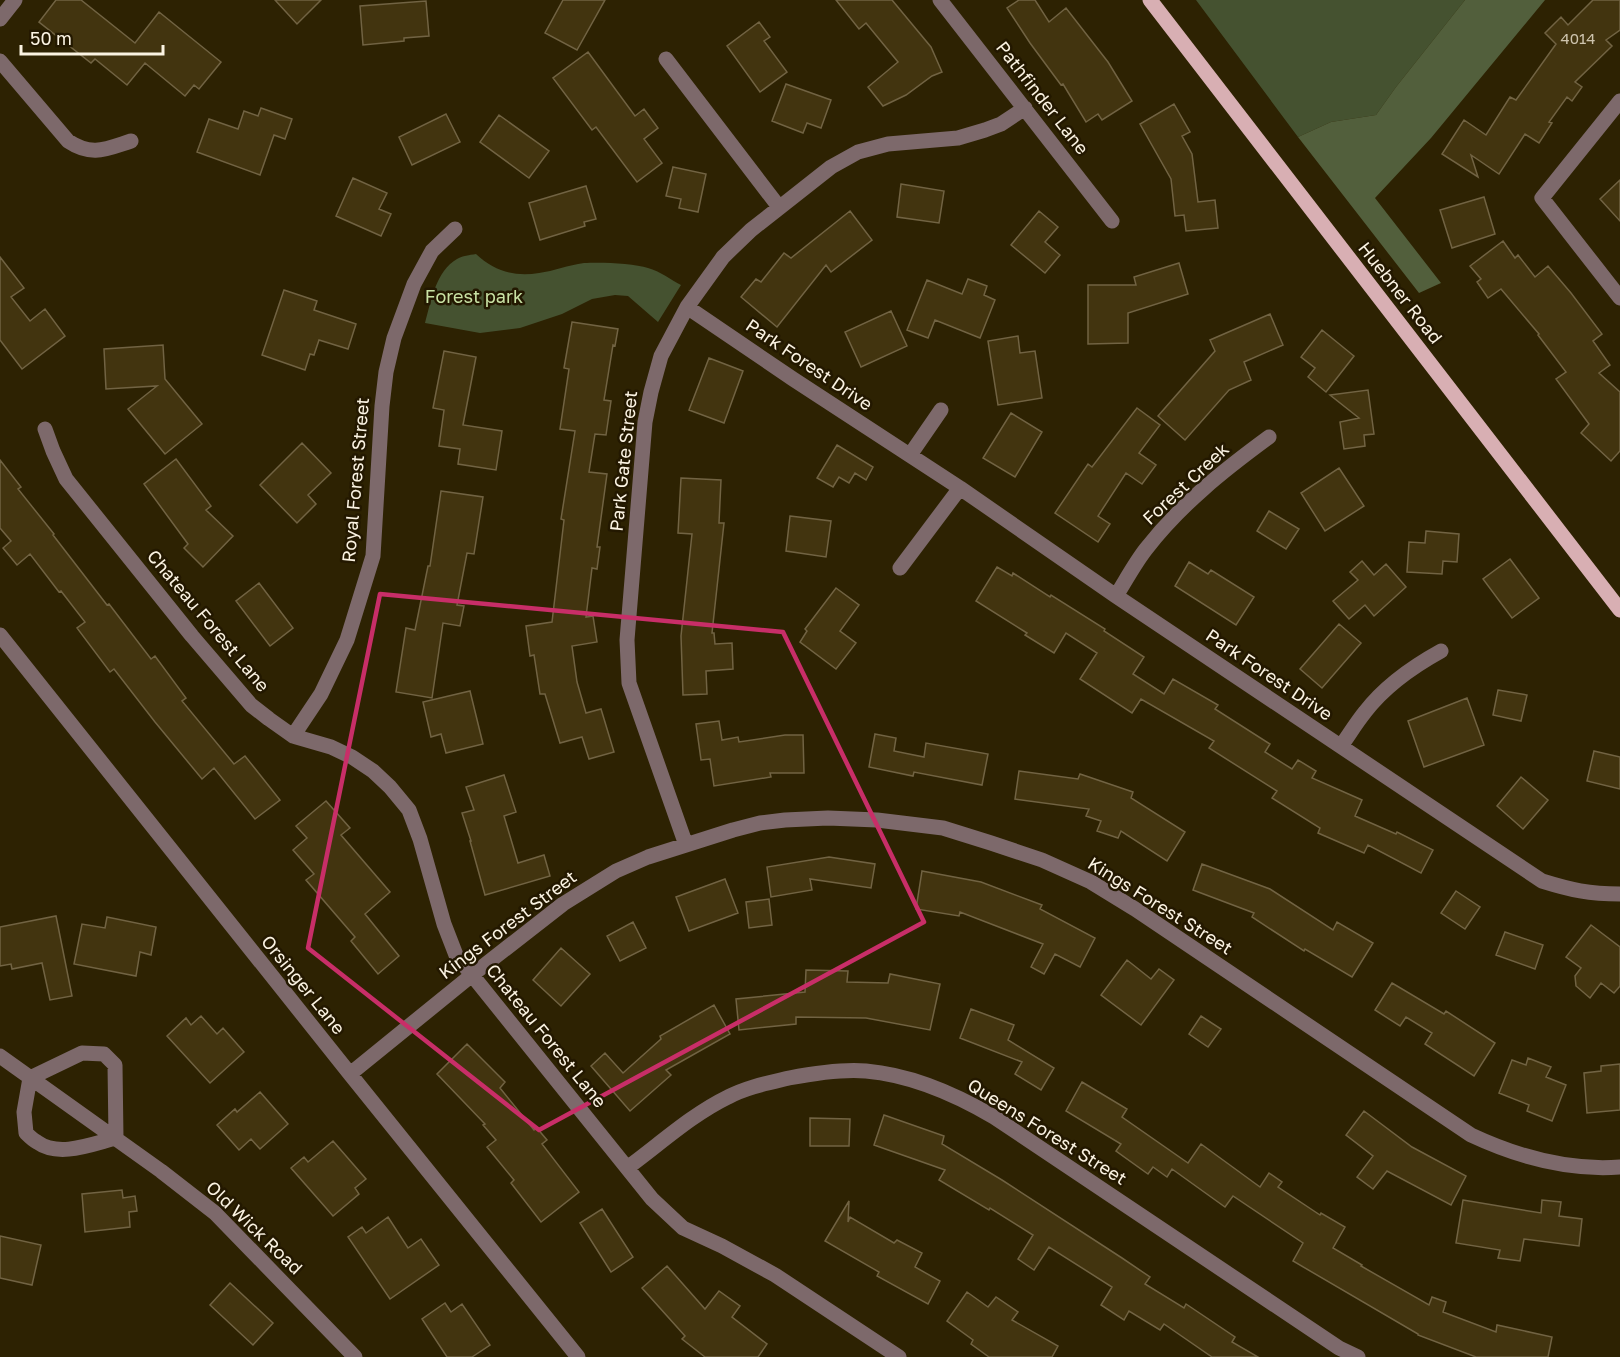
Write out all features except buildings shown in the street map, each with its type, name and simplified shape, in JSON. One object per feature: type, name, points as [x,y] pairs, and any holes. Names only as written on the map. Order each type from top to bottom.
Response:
[{"type":"main road","name":"Huebner Road","points":[[1150,0],[1618,604]]},
{"type":"street","points":[[0,19],[15,0]]},
{"type":"street","name":"Pathfinder Lane","points":[[940,0],[1112,220]]},
{"type":"street","points":[[666,59],[779,207]]},
{"type":"street","points":[[0,61],[68,141],[80,149],[95,152],[131,141]]},
{"type":"street","points":[[1620,101],[1542,198],[1620,298]]},
{"type":"street","name":"Park Gate Street","points":[[686,845],[629,683],[627,640],[645,422],[661,356],[687,307],[723,257],[751,230],[831,167],[858,152],[888,144],[958,138],[976,133],[1001,124],[1025,108]]},
{"type":"street","name":"Royal Forest Street","points":[[293,736],[321,694],[347,640],[373,556],[382,406],[386,372],[394,338],[414,284],[432,251],[455,229]]},
{"type":"street","name":"Park Forest Drive","points":[[687,307],[960,488],[1116,596],[1542,881],[1585,893],[1620,894]]},
{"type":"street","points":[[909,455],[941,410]]},
{"type":"street","name":"Chateau Forest Lane","points":[[45,429],[66,479],[192,636],[251,705],[293,736],[331,747],[352,757],[373,771],[409,810],[420,839],[444,924],[456,955],[652,1199],[683,1228],[775,1275],[899,1357]]},
{"type":"street","name":"Forest Creek","points":[[1116,596],[1145,550],[1183,508],[1224,470],[1269,437]]},
{"type":"street","points":[[900,568],[960,488]]},
{"type":"street","name":"Orsinger Lane","points":[[0,636],[579,1357]]},
{"type":"street","points":[[1341,746],[1381,693],[1400,677],[1441,651]]},
{"type":"street","name":"Kings Forest Street","points":[[350,1074],[563,904],[616,871],[648,857],[760,823],[828,818],[878,820],[943,828],[1042,860],[1091,882],[1135,909],[1471,1135],[1496,1147],[1551,1163],[1580,1167],[1620,1167]]},
{"type":"street","points":[[82,1053],[104,1054],[115,1065],[116,1138],[71,1149],[56,1149],[38,1144],[26,1133],[24,1112],[30,1078],[82,1053]]},
{"type":"street","name":"Old Wick Road","points":[[0,1056],[161,1170],[215,1213],[355,1357]]},
{"type":"street","name":"Queens Forest Street","points":[[627,1168],[701,1112],[729,1096],[754,1086],[808,1074],[864,1071],[897,1076],[944,1091],[994,1117],[1339,1348],[1358,1357]]},
{"type":"highlighted area","points":[[380,594],[783,632],[924,922],[539,1130],[308,948]]},
{"type":"green space","points":[[1196,0],[1465,0],[1376,115],[1331,122],[1298,137]]},
{"type":"green space","points":[[1465,0],[1545,0],[1431,138],[1375,198],[1441,283],[1419,293],[1298,137],[1331,122],[1376,115]]},
{"type":"green space","name":"Forest park","points":[[476,254],[497,269],[513,273],[539,273],[584,263],[617,263],[652,269],[681,285],[658,322],[628,296],[615,295],[592,299],[562,314],[520,328],[480,333],[425,323],[435,287],[444,271],[457,259]]}]
